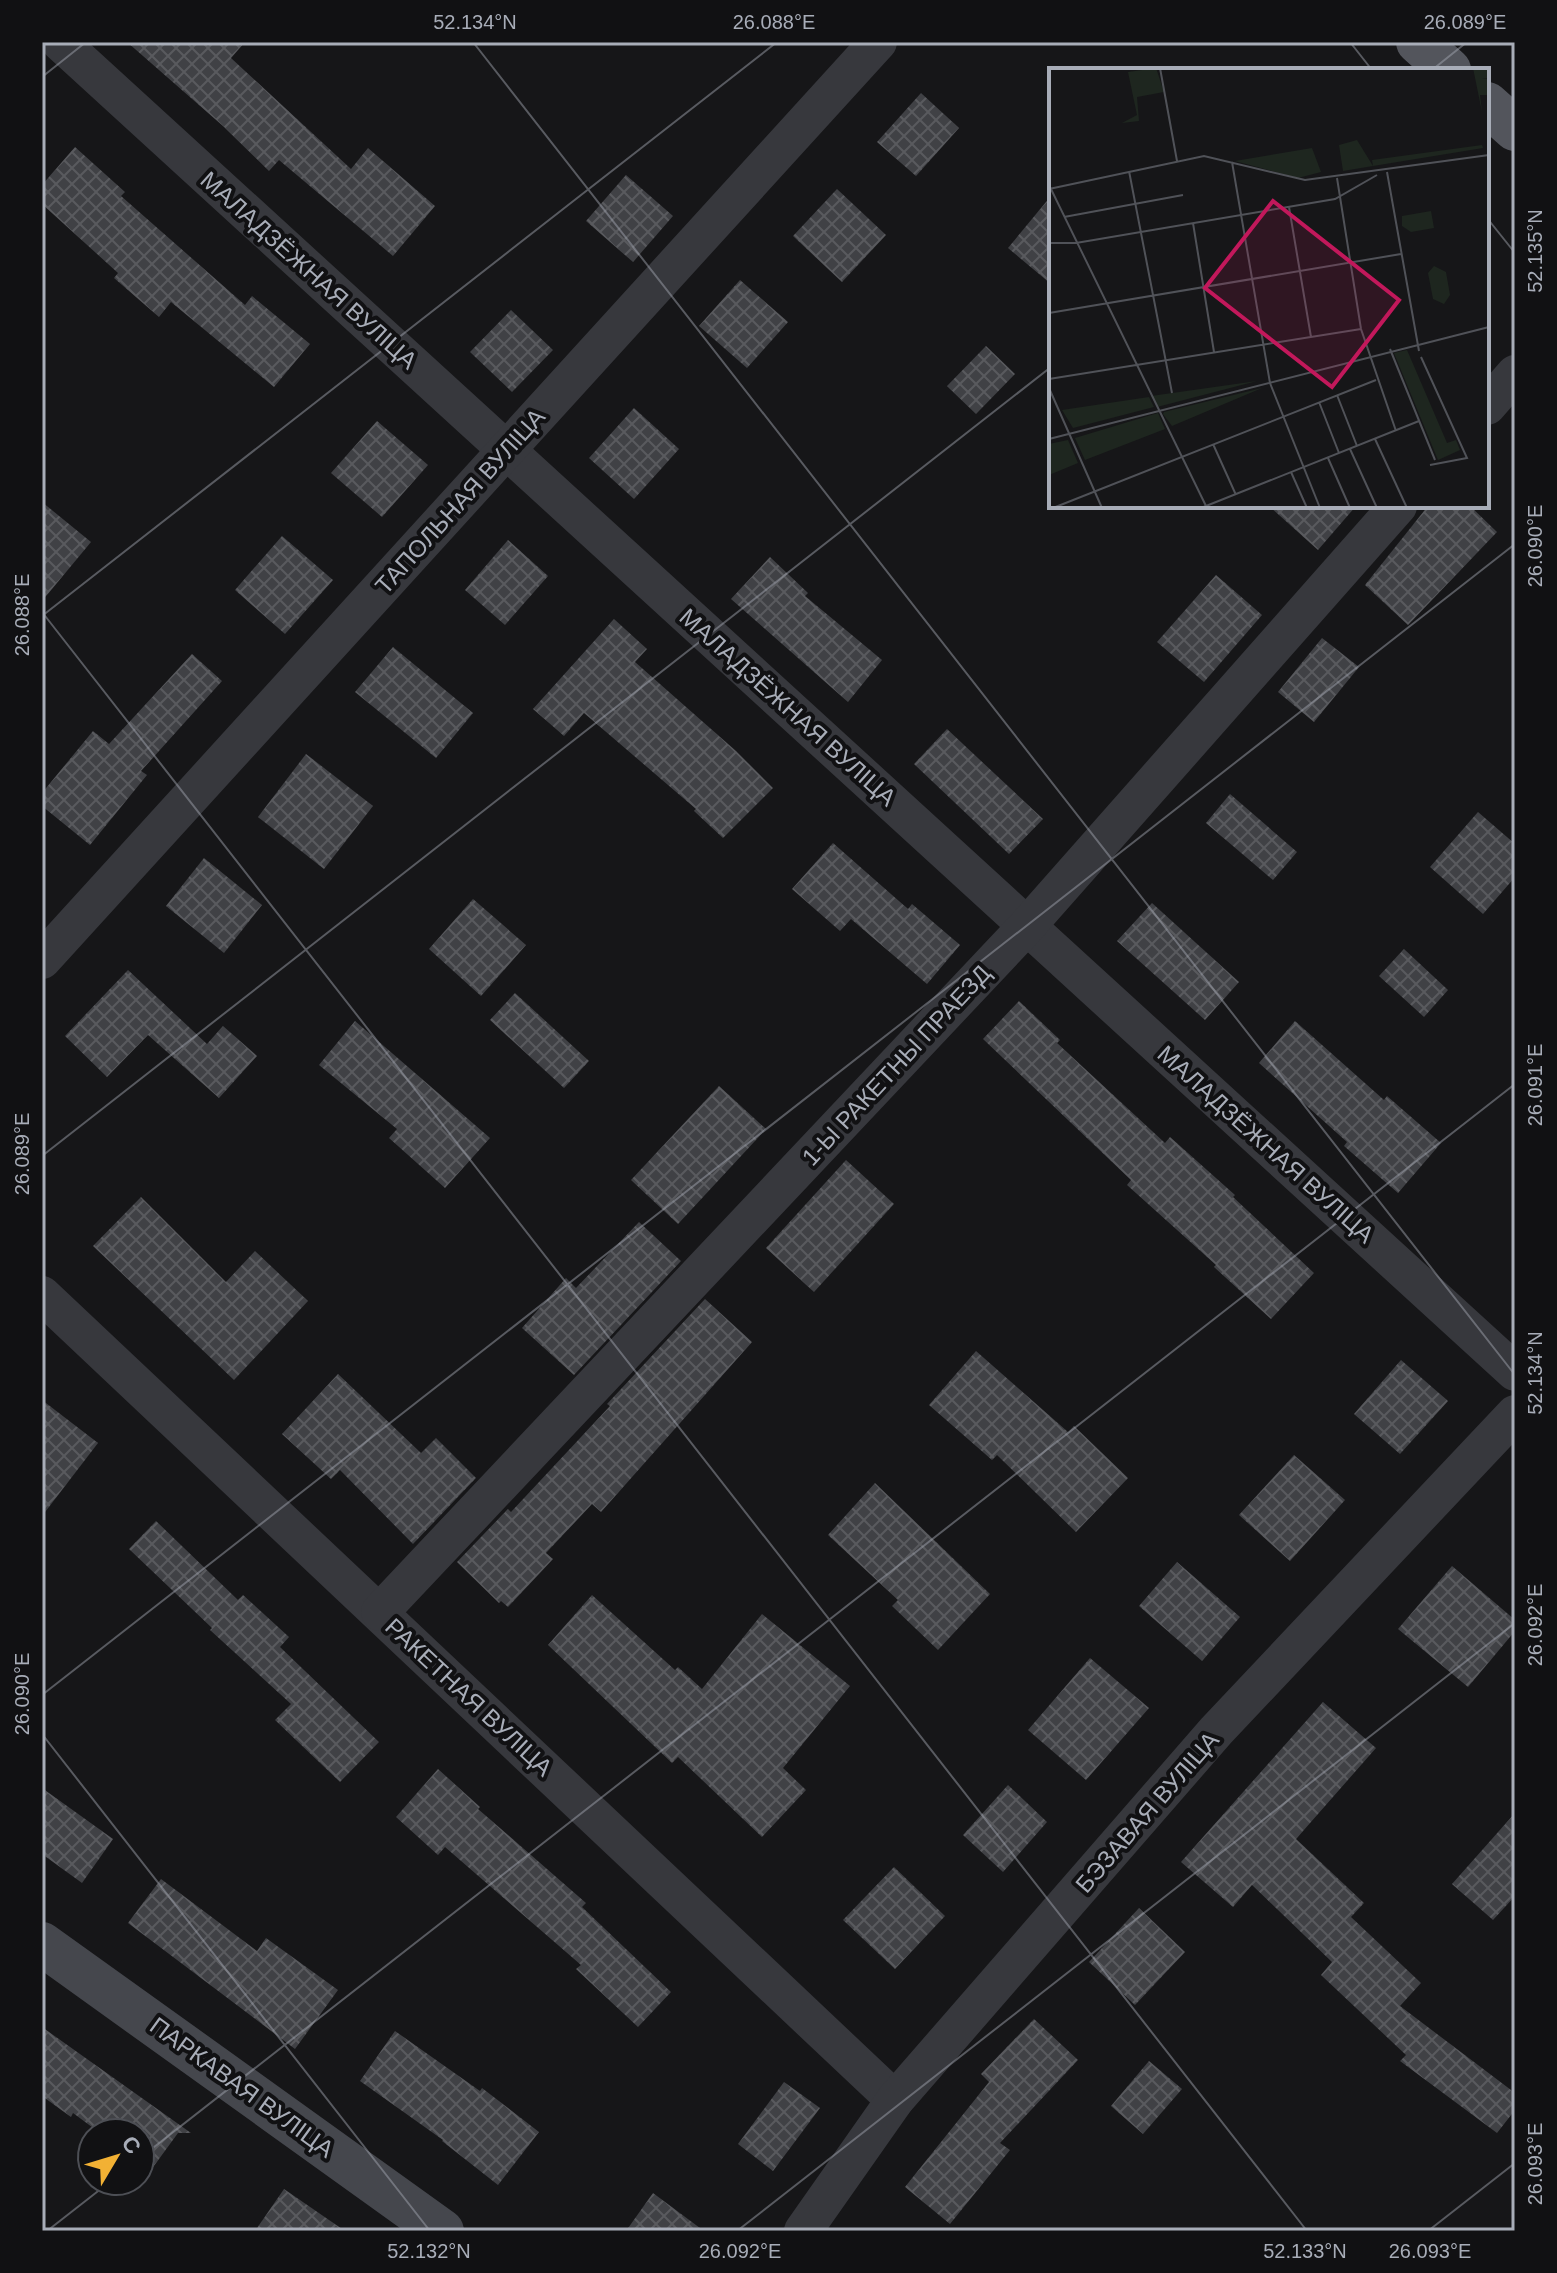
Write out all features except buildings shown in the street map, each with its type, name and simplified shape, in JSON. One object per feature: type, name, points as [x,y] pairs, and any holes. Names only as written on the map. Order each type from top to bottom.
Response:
[{"type":"main road","points":[[1418,42],[1447,68]]},
{"type":"main road","points":[[1489,106],[1515,129]]},
{"type":"street","name":"МАЛАДЗЁЖНАЯ ВУЛІЦА","points":[[60,42],[1515,1372]]},
{"type":"street","name":"ТАПОЛЬНАЯ ВУЛІЦА","points":[[42,960],[878,42]]},
{"type":"street","points":[[1489,404],[1515,374]]},
{"type":"street","name":"1-Ы РАКЕТНЫ ПРАЕЗД","points":[[380,1612],[1027,926],[1396,508]]},
{"type":"street","name":"РАКЕТНАЯ ВУЛІЦА","points":[[42,1295],[895,2100]]},
{"type":"street","name":"БЭЗАВАЯ ВУЛІЦА","points":[[803,2231],[895,2100],[1216,1731],[1515,1414]]},
{"type":"street","name":"ПАРКАВАЯ ВУЛІЦА","points":[[42,1944],[442,2231]]}]
